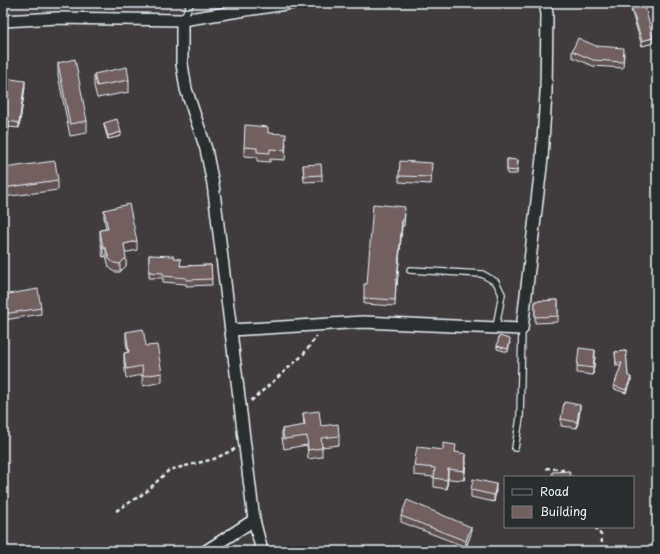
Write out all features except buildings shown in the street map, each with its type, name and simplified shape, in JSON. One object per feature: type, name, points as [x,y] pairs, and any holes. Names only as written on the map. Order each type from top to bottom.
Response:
[{"type":"street","points":[[3,21],[57,18],[182,20],[271,5],[292,3]]},
{"type":"street","points":[[231,330],[363,322],[522,328],[537,208],[546,93],[547,14],[545,3]]},
{"type":"street","points":[[182,20],[182,64],[186,89],[206,150],[213,184],[254,520],[262,551]]},
{"type":"street","points":[[206,551],[254,520]]},
{"type":"lane","points":[[182,20],[191,3]]},
{"type":"lane","points":[[410,270],[482,274],[496,282],[502,294],[496,327]]},
{"type":"lane","points":[[515,448],[520,418],[522,328]]},
{"type":"path","points":[[240,411],[303,354],[326,324]]},
{"type":"path","points":[[116,511],[146,492],[169,470],[214,459],[244,445]]},
{"type":"path","points":[[546,468],[567,470],[572,476]]},
{"type":"path","points":[[595,528],[601,535],[603,551]]}]
